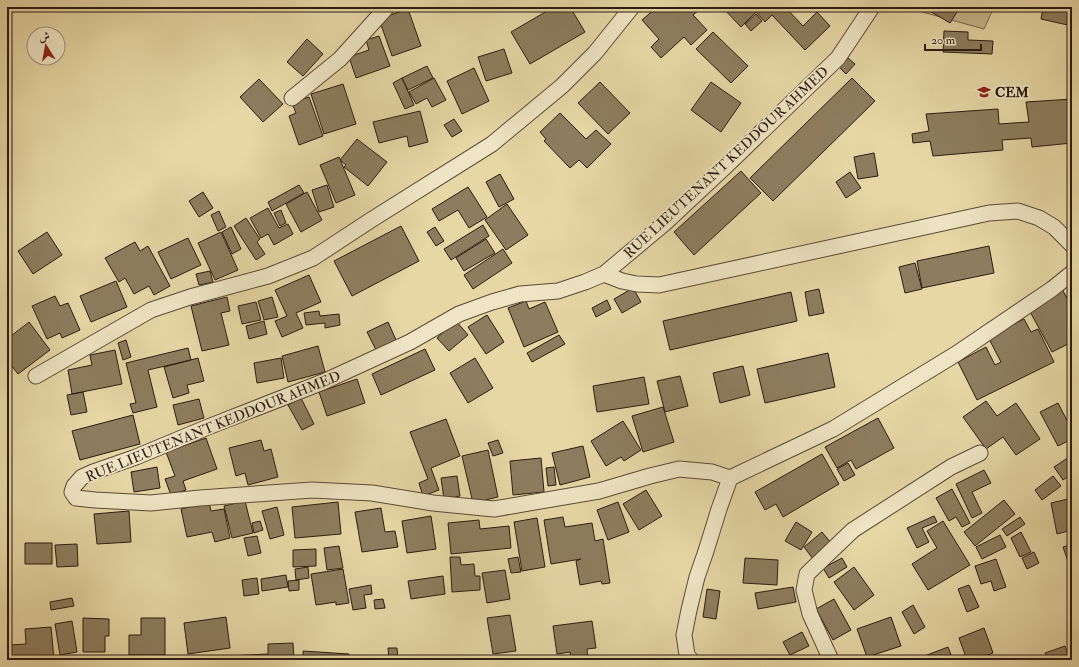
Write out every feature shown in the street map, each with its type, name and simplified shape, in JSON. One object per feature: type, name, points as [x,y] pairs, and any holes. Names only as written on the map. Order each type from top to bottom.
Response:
[{"type":"street","points":[[292,98],[340,59],[387,7]]},
{"type":"street","points":[[36,376],[151,310],[190,297],[268,276],[313,258],[492,144],[562,86],[595,53],[632,7]]},
{"type":"street","name":"RUE LIEUTENANT KEDDOUR AHMED","points":[[730,478],[712,472],[679,469],[599,491],[494,509],[433,504],[372,493],[312,490],[152,503],[76,498],[72,492],[74,486],[82,477],[323,382],[410,342],[459,314],[520,294],[558,291],[604,274],[665,223],[838,58],[872,7]]},
{"type":"street","points":[[604,274],[622,281],[637,284],[659,285],[989,213],[1018,211],[1039,218],[1054,228],[1072,245]]},
{"type":"street","points":[[691,660],[687,655],[684,635],[696,577],[730,478],[833,429],[956,354],[1052,289],[1072,273]]},
{"type":"street","points":[[831,660],[810,614],[804,590],[807,574],[853,530],[951,467],[980,453]]},
{"type":"shaded area","points":[[904,7],[994,7],[984,29]]},
{"type":"building","points":[[211,7],[220,7],[214,11]]},
{"type":"building","points":[[554,7],[570,7],[585,32],[530,64],[511,32]]},
{"type":"building","points":[[657,7],[695,7],[698,11],[693,15],[707,30],[691,45],[684,37],[661,58],[651,47],[659,39],[642,20]]},
{"type":"building","points":[[722,7],[785,7],[803,26],[817,12],[830,26],[805,50],[772,15],[765,22],[756,12],[741,27]]},
{"type":"building","points":[[923,7],[960,7],[950,23]]},
{"type":"building","points":[[1043,7],[1072,7],[1072,26],[1041,19]]},
{"type":"building","points":[[408,9],[421,46],[392,56],[379,19]]},
{"type":"building","points":[[756,14],[762,21],[751,31],[745,24]]},
{"type":"building","points":[[944,31],[968,32],[968,40],[993,41],[992,54],[943,52]]},
{"type":"building","points":[[713,32],[748,66],[731,83],[696,49]]},
{"type":"building","points":[[379,36],[390,66],[356,78],[349,57],[369,50],[366,40]]},
{"type":"building","points":[[307,39],[323,54],[303,76],[287,62]]},
{"type":"building","points":[[504,49],[512,73],[486,81],[478,57]]},
{"type":"building","points":[[848,58],[855,64],[846,74],[839,67]]},
{"type":"building","points":[[427,66],[433,78],[408,90],[402,78]]},
{"type":"building","points":[[474,68],[489,101],[462,114],[447,81]]},
{"type":"building","points":[[402,78],[414,105],[405,109],[393,83]]},
{"type":"building","points":[[434,78],[446,100],[432,107],[427,98],[416,104],[409,92]]},
{"type":"building","points":[[852,78],[875,101],[773,201],[750,178]]},
{"type":"building","points":[[259,79],[283,104],[263,122],[240,97]]},
{"type":"building","points":[[600,82],[630,113],[608,134],[578,103]]},
{"type":"building","points":[[711,82],[741,103],[721,132],[691,110]]},
{"type":"building","points":[[343,84],[356,124],[324,134],[311,94]]},
{"type":"building","points":[[309,97],[323,136],[299,145],[289,116],[296,113],[292,103]]},
{"type":"building","points":[[1072,99],[1072,143],[1032,147],[1031,138],[1002,140],[1003,150],[933,156],[930,141],[913,143],[912,134],[929,131],[926,114],[998,109],[999,124],[1029,122],[1026,102]]},
{"type":"building","points":[[420,111],[428,142],[409,147],[407,136],[379,143],[373,122]]},
{"type":"building","points":[[560,113],[586,139],[596,130],[611,144],[587,168],[579,160],[570,168],[544,141],[546,139],[540,132]]},
{"type":"building","points":[[454,119],[462,131],[452,137],[444,125]]},
{"type":"building","points":[[357,139],[387,162],[368,186],[344,167],[346,165],[340,160]]},
{"type":"building","points":[[874,153],[878,176],[858,179],[854,157]]},
{"type":"building","points":[[339,157],[355,195],[336,203],[320,165]]},
{"type":"building","points":[[741,171],[761,193],[694,255],[674,232]]},
{"type":"building","points":[[850,172],[861,188],[846,198],[836,182]]},
{"type":"building","points":[[500,174],[514,199],[499,207],[486,182]]},
{"type":"building","points":[[299,185],[304,193],[272,211],[268,202]]},
{"type":"building","points":[[327,185],[334,207],[319,212],[312,190]]},
{"type":"building","points":[[468,187],[487,217],[469,228],[458,210],[439,221],[432,209]]},
{"type":"building","points":[[203,192],[213,208],[199,217],[189,201]]},
{"type":"building","points":[[307,192],[322,220],[301,232],[286,204]]},
{"type":"building","points":[[507,204],[528,235],[506,250],[485,220]]},
{"type":"building","points":[[268,208],[279,228],[288,224],[293,234],[274,245],[268,234],[261,238],[250,218]]},
{"type":"building","points":[[281,210],[286,223],[280,226],[274,213]]},
{"type":"building","points":[[219,211],[226,227],[218,231],[211,215]]},
{"type":"building","points":[[246,218],[260,239],[257,242],[265,254],[256,260],[234,226]]},
{"type":"building","points":[[483,225],[489,236],[451,260],[444,249]]},
{"type":"building","points":[[401,226],[419,261],[352,296],[334,261]]},
{"type":"building","points":[[231,227],[241,249],[232,254],[222,232]]},
{"type":"building","points":[[435,227],[444,241],[436,246],[427,232]]},
{"type":"building","points":[[47,232],[62,255],[33,274],[18,251]]},
{"type":"building","points":[[221,232],[238,270],[215,280],[198,243]]},
{"type":"building","points":[[188,238],[201,265],[171,279],[158,252]]},
{"type":"building","points":[[486,239],[495,253],[464,271],[456,258]]},
{"type":"building","points":[[135,242],[140,251],[148,246],[170,286],[154,295],[149,286],[134,294],[125,278],[119,282],[105,258]]},
{"type":"building","points":[[989,246],[994,273],[922,288],[917,261]]},
{"type":"building","points":[[503,249],[512,263],[473,289],[464,275]]},
{"type":"building","points":[[915,263],[922,289],[905,293],[899,267]]},
{"type":"building","points":[[210,271],[213,282],[199,285],[196,274]]},
{"type":"building","points":[[309,275],[321,302],[296,313],[303,328],[282,337],[275,321],[287,316],[275,290]]},
{"type":"building","points":[[1072,280],[1072,293],[1067,283]]},
{"type":"building","points":[[116,281],[127,307],[91,322],[80,296]]},
{"type":"building","points":[[633,288],[641,302],[622,313],[614,299]]},
{"type":"building","points":[[819,289],[824,313],[809,316],[805,292]]},
{"type":"building","points":[[1062,289],[1069,302],[1072,300],[1072,342],[1052,352],[1028,308]]},
{"type":"building","points":[[791,292],[797,321],[670,350],[663,321]]},
{"type":"building","points":[[55,296],[60,306],[68,303],[80,330],[62,338],[60,333],[47,339],[32,306]]},
{"type":"building","points":[[227,297],[230,311],[221,313],[229,345],[202,351],[191,306]]},
{"type":"building","points":[[272,297],[278,317],[264,320],[258,301]]},
{"type":"building","points":[[607,300],[611,309],[596,317],[592,308]]},
{"type":"building","points":[[526,301],[529,309],[545,302],[558,332],[524,347],[508,308]]},
{"type":"building","points":[[256,302],[261,320],[242,324],[238,306]]},
{"type":"building","points":[[319,311],[320,316],[339,314],[340,325],[325,328],[325,323],[306,325],[304,313]]},
{"type":"building","points":[[487,315],[504,342],[486,354],[468,327]]},
{"type":"building","points":[[1024,319],[1031,332],[1038,329],[1054,362],[977,400],[958,362],[986,347],[995,365],[1001,362],[988,337]]},
{"type":"building","points":[[264,321],[267,334],[249,339],[246,326]]},
{"type":"building","points":[[456,321],[468,335],[449,351],[437,338]]},
{"type":"building","points":[[29,322],[50,350],[18,374],[7,360],[7,339]]},
{"type":"building","points":[[388,322],[396,340],[376,350],[367,332]]},
{"type":"building","points":[[559,335],[565,344],[532,362],[527,353]]},
{"type":"building","points":[[126,340],[131,357],[123,360],[118,343]]},
{"type":"building","points":[[318,346],[325,372],[288,382],[282,356]]},
{"type":"building","points":[[188,348],[191,360],[148,370],[157,407],[133,413],[130,404],[136,403],[126,363]]},
{"type":"building","points":[[425,349],[435,370],[381,395],[372,374]]},
{"type":"building","points":[[115,350],[122,384],[72,394],[68,370],[92,365],[90,355]]},
{"type":"building","points":[[828,353],[835,387],[765,403],[757,369]]},
{"type":"building","points":[[198,358],[204,381],[187,385],[189,393],[173,398],[164,367]]},
{"type":"building","points":[[281,358],[284,378],[257,383],[254,363]]},
{"type":"building","points":[[475,358],[493,388],[468,403],[450,373]]},
{"type":"building","points":[[743,366],[750,395],[720,403],[713,373]]},
{"type":"building","points":[[680,376],[688,406],[665,412],[657,381]]},
{"type":"building","points":[[644,377],[649,404],[597,412],[593,386]]},
{"type":"building","points":[[357,379],[365,403],[327,416],[319,392]]},
{"type":"building","points":[[83,392],[87,412],[71,415],[67,395]]},
{"type":"building","points":[[301,398],[314,424],[302,430],[288,405]]},
{"type":"building","points":[[199,399],[204,418],[178,425],[173,405]]},
{"type":"building","points":[[986,401],[997,416],[1016,403],[1040,439],[1016,455],[1003,437],[986,449],[963,417]]},
{"type":"building","points":[[1058,403],[1072,430],[1072,439],[1058,446],[1040,412]]},
{"type":"building","points":[[663,407],[674,442],[643,452],[632,416]]},
{"type":"building","points":[[133,415],[140,444],[80,460],[72,431]]},
{"type":"building","points":[[878,418],[894,448],[856,469],[851,460],[837,468],[825,447]]},
{"type":"building","points":[[446,419],[460,456],[431,468],[439,490],[423,496],[419,483],[428,479],[410,432]]},
{"type":"building","points":[[623,421],[641,450],[624,461],[621,457],[606,466],[591,441]]},
{"type":"building","points":[[206,438],[217,469],[183,481],[186,490],[171,495],[165,479],[175,476],[166,452]]},
{"type":"building","points":[[261,440],[264,451],[271,449],[278,477],[248,485],[245,473],[236,476],[229,448]]},
{"type":"building","points":[[498,440],[503,453],[493,456],[488,443]]},
{"type":"building","points":[[583,446],[590,477],[560,485],[552,453]]},
{"type":"building","points":[[488,450],[498,497],[473,503],[462,456]]},
{"type":"building","points":[[822,454],[839,484],[783,517],[776,504],[765,510],[755,492]]},
{"type":"building","points":[[1072,455],[1072,474],[1063,480],[1054,467]]},
{"type":"building","points":[[541,458],[544,492],[513,495],[510,461]]},
{"type":"building","points":[[848,463],[855,475],[844,481],[837,469]]},
{"type":"building","points":[[157,467],[160,488],[134,492],[131,472]]},
{"type":"building","points":[[554,467],[556,485],[548,486],[546,468]]},
{"type":"building","points":[[984,470],[991,483],[972,492],[982,513],[972,518],[956,484]]},
{"type":"building","points":[[457,476],[460,496],[444,499],[441,478]]},
{"type":"building","points":[[1053,476],[1061,486],[1042,500],[1035,490]]},
{"type":"building","points":[[952,489],[970,523],[962,527],[956,517],[949,521],[936,498]]},
{"type":"building","points":[[646,490],[662,516],[639,530],[623,504]]},
{"type":"building","points":[[1072,498],[1072,530],[1057,534],[1051,503]]},
{"type":"building","points":[[1004,500],[1015,514],[975,546],[964,532]]},
{"type":"building","points":[[245,501],[253,533],[232,538],[224,506]]},
{"type":"building","points":[[209,502],[211,511],[224,509],[230,538],[215,542],[212,532],[187,537],[181,509]]},
{"type":"building","points":[[338,502],[341,534],[295,538],[292,507]]},
{"type":"building","points":[[618,502],[629,532],[608,540],[597,510]]},
{"type":"building","points":[[277,507],[284,535],[270,539],[262,511]]},
{"type":"building","points":[[381,508],[385,532],[395,531],[398,547],[362,552],[355,512]]},
{"type":"building","points":[[129,511],[131,542],[97,544],[94,514]]},
{"type":"building","points":[[431,516],[436,549],[407,553],[402,521]]},
{"type":"building","points":[[934,516],[937,522],[922,528],[929,542],[917,548],[907,528]]},
{"type":"building","points":[[563,517],[565,527],[592,523],[595,541],[603,539],[610,583],[602,584],[601,581],[580,585],[576,561],[581,559],[551,564],[544,520]]},
{"type":"building","points":[[1020,517],[1025,524],[1007,536],[1002,529]]},
{"type":"building","points":[[537,518],[545,567],[522,571],[514,522]]},
{"type":"building","points":[[479,520],[480,529],[509,526],[511,548],[451,554],[448,523]]},
{"type":"building","points":[[260,521],[263,530],[254,533],[252,523]]},
{"type":"building","points":[[943,521],[970,565],[928,590],[912,564],[937,548],[927,531]]},
{"type":"building","points":[[796,522],[812,532],[801,550],[785,541]]},
{"type":"building","points":[[822,532],[832,544],[813,559],[804,547]]},
{"type":"building","points":[[1021,532],[1031,552],[1020,557],[1011,538]]},
{"type":"building","points":[[1000,535],[1006,547],[982,559],[976,547]]},
{"type":"building","points":[[257,536],[261,553],[248,556],[244,538]]},
{"type":"building","points":[[25,543],[52,543],[52,564],[25,564]]},
{"type":"building","points":[[77,544],[78,566],[57,567],[55,545]]},
{"type":"building","points":[[1072,544],[1072,573],[1063,547]]},
{"type":"building","points":[[339,546],[343,568],[327,570],[324,548]]},
{"type":"building","points":[[316,549],[316,566],[293,567],[293,550]]},
{"type":"building","points":[[1034,552],[1039,563],[1027,569],[1022,558]]},
{"type":"building","points":[[450,557],[460,557],[461,565],[474,564],[475,576],[480,576],[480,590],[452,592]]},
{"type":"building","points":[[518,557],[521,572],[511,573],[508,559]]},
{"type":"building","points":[[745,558],[778,560],[777,585],[743,583]]},
{"type":"building","points":[[842,558],[847,567],[829,578],[823,568]]},
{"type":"building","points":[[996,559],[1006,587],[994,591],[991,581],[981,584],[975,566]]},
{"type":"building","points":[[308,567],[309,578],[296,580],[295,569]]},
{"type":"building","points":[[854,567],[874,595],[854,610],[834,582]]},
{"type":"building","points":[[343,569],[349,603],[336,605],[336,602],[316,605],[311,574]]},
{"type":"building","points":[[505,570],[510,599],[487,603],[482,573]]},
{"type":"building","points":[[286,575],[288,587],[262,591],[261,579]]},
{"type":"building","points":[[443,576],[445,594],[411,599],[408,581]]},
{"type":"building","points":[[257,578],[259,594],[244,596],[242,580]]},
{"type":"building","points":[[299,580],[299,590],[289,591],[288,581]]},
{"type":"building","points":[[371,585],[372,594],[364,595],[366,608],[353,610],[349,589]]},
{"type":"building","points":[[969,585],[979,607],[967,612],[958,589]]},
{"type":"building","points":[[793,587],[796,602],[758,609],[755,593]]},
{"type":"building","points":[[707,589],[720,591],[716,619],[703,617]]},
{"type":"building","points":[[72,598],[74,606],[51,610],[50,602]]},
{"type":"building","points":[[383,599],[385,608],[375,609],[374,600]]},
{"type":"building","points":[[834,599],[851,630],[833,640],[816,609]]},
{"type":"building","points":[[913,605],[925,627],[914,634],[902,612]]},
{"type":"building","points":[[510,615],[516,651],[493,654],[487,618]]},
{"type":"building","points":[[226,617],[230,648],[188,654],[184,623]]},
{"type":"building","points":[[891,617],[901,646],[867,657],[857,629]]},
{"type":"building","points":[[83,618],[109,619],[109,636],[105,636],[105,652],[83,652]]},
{"type":"building","points":[[141,618],[165,618],[165,655],[129,655],[129,635],[141,635]]},
{"type":"building","points":[[72,621],[77,652],[60,655],[55,624]]},
{"type":"building","points":[[592,621],[596,648],[587,649],[588,660],[571,660],[570,652],[557,654],[553,626]]},
{"type":"building","points":[[51,627],[54,660],[7,660],[7,656],[11,656],[10,645],[26,644],[25,629]]},
{"type":"building","points":[[984,628],[993,653],[975,660],[967,660],[959,638]]},
{"type":"building","points":[[802,632],[809,646],[790,655],[783,642]]},
{"type":"building","points":[[293,643],[294,660],[228,660],[228,656],[268,654],[268,644]]},
{"type":"building","points":[[1065,646],[1070,660],[1048,660],[1045,653]]},
{"type":"building","points":[[948,647],[953,660],[923,660],[922,657]]},
{"type":"building","points":[[388,648],[397,648],[398,660],[389,660]]},
{"type":"building","points":[[303,651],[349,654],[349,660],[303,660]]},
{"type":"building","points":[[127,657],[151,658],[151,660],[127,660]]},
{"type":"place","name":"CEM","points":[[984,92]]}]
